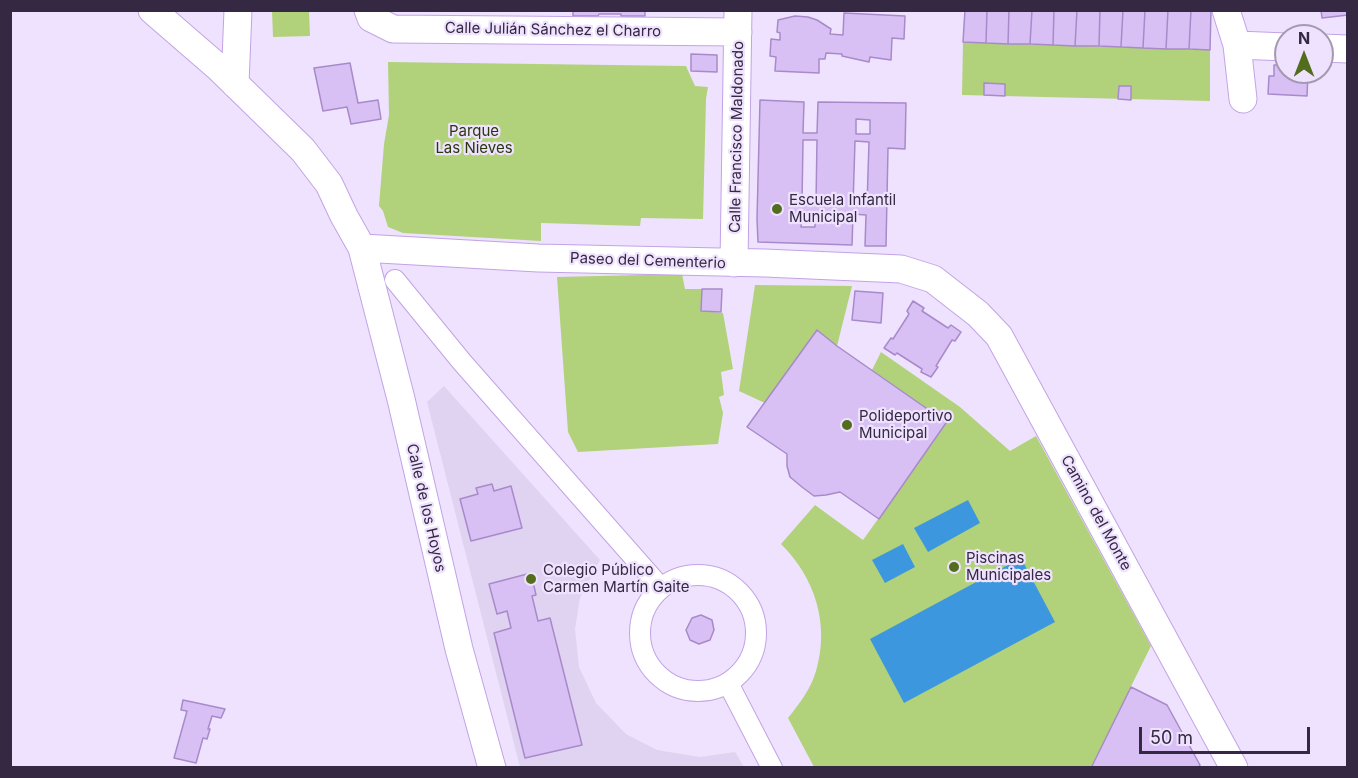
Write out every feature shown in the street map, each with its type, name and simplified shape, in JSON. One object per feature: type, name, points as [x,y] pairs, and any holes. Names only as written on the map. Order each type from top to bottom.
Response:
[{"type":"street","name":"Calle de los Hoyos","points":[[152,10],[230,70],[303,150],[329,184],[363,248],[459,649],[492,768]]},
{"type":"street","points":[[230,70],[238,10]]},
{"type":"street","points":[[1226,10],[1237,45],[1243,99]]},
{"type":"street","name":"Calle Julián Sánchez el Charro","points":[[369,14],[393,29],[548,20],[738,22]]},
{"type":"street","name":"Calle Francisco Maldonado","points":[[734,263],[738,22]]},
{"type":"street","points":[[1237,45],[1274,47]]},
{"type":"street","name":"Paseo del Cementerio","points":[[363,248],[538,258],[901,269],[933,279]]},
{"type":"street","name":"Camino del Monte","points":[[933,279],[978,314],[999,336],[1234,768]]},
{"type":"street","points":[[395,280],[458,358],[661,588]]},
{"type":"street","points":[[695,574],[722,579],[744,597],[752,609],[756,622],[754,650],[739,675],[728,683],[714,689],[700,691],[686,689],[672,685],[650,666],[643,653],[640,625],[651,598],[671,581],[695,574]]},
{"type":"street","points":[[728,683],[772,768]]},
{"type":"shaded area","name":"Colegio Público Carmen Martín Gaite","points":[[444,386],[600,560],[580,598],[575,629],[579,667],[596,703],[626,734],[657,750],[700,757],[735,752],[744,767],[520,767],[427,402]]},
{"type":"green space","points":[[272,11],[309,11],[310,36],[273,37]]},
{"type":"green space","points":[[963,42],[1210,50],[1210,101],[962,95]]},
{"type":"green space","name":"Parque Las Nieves","points":[[388,62],[686,66],[695,86],[708,87],[703,219],[641,218],[640,226],[541,223],[541,241],[403,233],[388,227],[379,206],[384,144],[389,115]]},
{"type":"green space","points":[[682,274],[685,289],[702,289],[701,311],[723,313],[733,369],[721,372],[724,395],[719,397],[723,413],[718,444],[578,452],[568,432],[557,277]]},
{"type":"green space","points":[[755,285],[852,286],[837,346],[817,330],[765,403],[739,391]]},
{"type":"green space","name":"Piscinas Municipales","points":[[881,352],[960,407],[1010,451],[1036,436],[1151,646],[1091,767],[814,767],[788,718],[814,678],[820,653],[821,636],[820,619],[811,587],[793,557],[781,544],[815,505],[863,540],[946,424],[872,370]]},
{"type":"water","points":[[968,500],[980,523],[928,552],[914,528]]},
{"type":"water","points":[[903,544],[915,567],[885,583],[872,560]]},
{"type":"water","points":[[1021,558],[1055,622],[904,703],[870,639]]},
{"type":"building","points":[[573,10],[645,10],[645,16],[599,14],[598,16],[573,16]]},
{"type":"building","points":[[965,10],[987,10],[986,43],[963,42]]},
{"type":"building","points":[[987,10],[1009,10],[1008,44],[986,43]]},
{"type":"building","points":[[1009,10],[1032,10],[1030,44],[1008,44]]},
{"type":"building","points":[[1032,10],[1054,10],[1053,45],[1030,44]]},
{"type":"building","points":[[1054,10],[1077,10],[1075,46],[1053,45]]},
{"type":"building","points":[[1077,10],[1100,10],[1099,46],[1075,46]]},
{"type":"building","points":[[1100,10],[1123,10],[1121,47],[1099,46]]},
{"type":"building","points":[[1123,10],[1145,10],[1143,48],[1121,47]]},
{"type":"building","points":[[1145,10],[1168,10],[1166,49],[1143,48]]},
{"type":"building","points":[[1168,10],[1191,10],[1189,49],[1166,49]]},
{"type":"building","points":[[1191,10],[1211,10],[1210,50],[1189,49]]},
{"type":"building","points":[[1321,10],[1348,10],[1348,15],[1322,18]]},
{"type":"building","points":[[844,13],[905,16],[904,39],[892,38],[891,60],[870,57],[869,62],[842,56],[842,54],[826,53],[825,59],[819,59],[819,73],[775,71],[776,57],[770,56],[771,39],[780,40],[780,33],[777,32],[778,20],[795,16],[808,17],[831,29],[830,34],[843,35]]},
{"type":"building","points":[[691,54],[717,55],[717,72],[691,71]]},
{"type":"building","points":[[350,63],[358,103],[378,100],[381,119],[351,124],[347,107],[323,111],[314,68]]},
{"type":"building","points":[[1269,76],[1274,76],[1274,84],[1308,84],[1307,96],[1268,94]]},
{"type":"building","points":[[984,83],[1005,84],[1005,96],[984,95]]},
{"type":"building","points":[[1119,86],[1131,86],[1131,100],[1118,99]]},
{"type":"building","points":[[760,100],[804,102],[803,133],[817,133],[818,102],[906,103],[905,149],[888,148],[886,246],[865,246],[866,215],[853,214],[852,245],[758,242]],"holes":[[[856,119],[870,120],[870,134],[856,134]],[[803,140],[817,140],[816,203],[802,203]],[[855,141],[869,142],[867,205],[853,205]],[[802,213],[815,214],[815,227],[801,227]]]},
{"type":"building","points":[[702,289],[722,289],[721,312],[701,311]]},
{"type":"building","points":[[855,291],[883,293],[881,323],[852,320]]},
{"type":"building","points":[[913,301],[924,308],[922,311],[948,328],[951,325],[961,332],[955,341],[952,340],[931,377],[897,353],[895,355],[884,348],[891,338],[893,339],[909,314],[907,311]]},
{"type":"building","name":"Polideportivo Municipal","points":[[817,330],[946,422],[879,519],[840,492],[814,496],[790,477],[787,454],[747,427]]},
{"type":"building","points":[[492,484],[494,491],[511,486],[522,528],[471,541],[460,499],[478,494],[476,488]]},
{"type":"building","points":[[531,573],[536,595],[532,596],[538,621],[550,618],[582,745],[525,758],[494,633],[511,628],[507,611],[497,614],[489,584]]},
{"type":"building","points":[[701,615],[712,620],[714,630],[710,640],[699,644],[690,640],[686,630],[692,618]]},
{"type":"building","points":[[1131,687],[1167,705],[1200,765],[1198,768],[1091,768]]},
{"type":"building","points":[[183,700],[225,709],[221,718],[212,716],[207,739],[203,738],[196,763],[174,758],[187,711],[181,710]]},
{"type":"place","name":"Escuela Infantil Municipal","points":[[777,209]]},
{"type":"place","name":"Polideportivo Municipal","points":[[847,425]]},
{"type":"place","name":"Piscinas Municipales","points":[[954,567]]},
{"type":"place","name":"Colegio Público Carmen Martín Gaite","points":[[531,579]]}]
